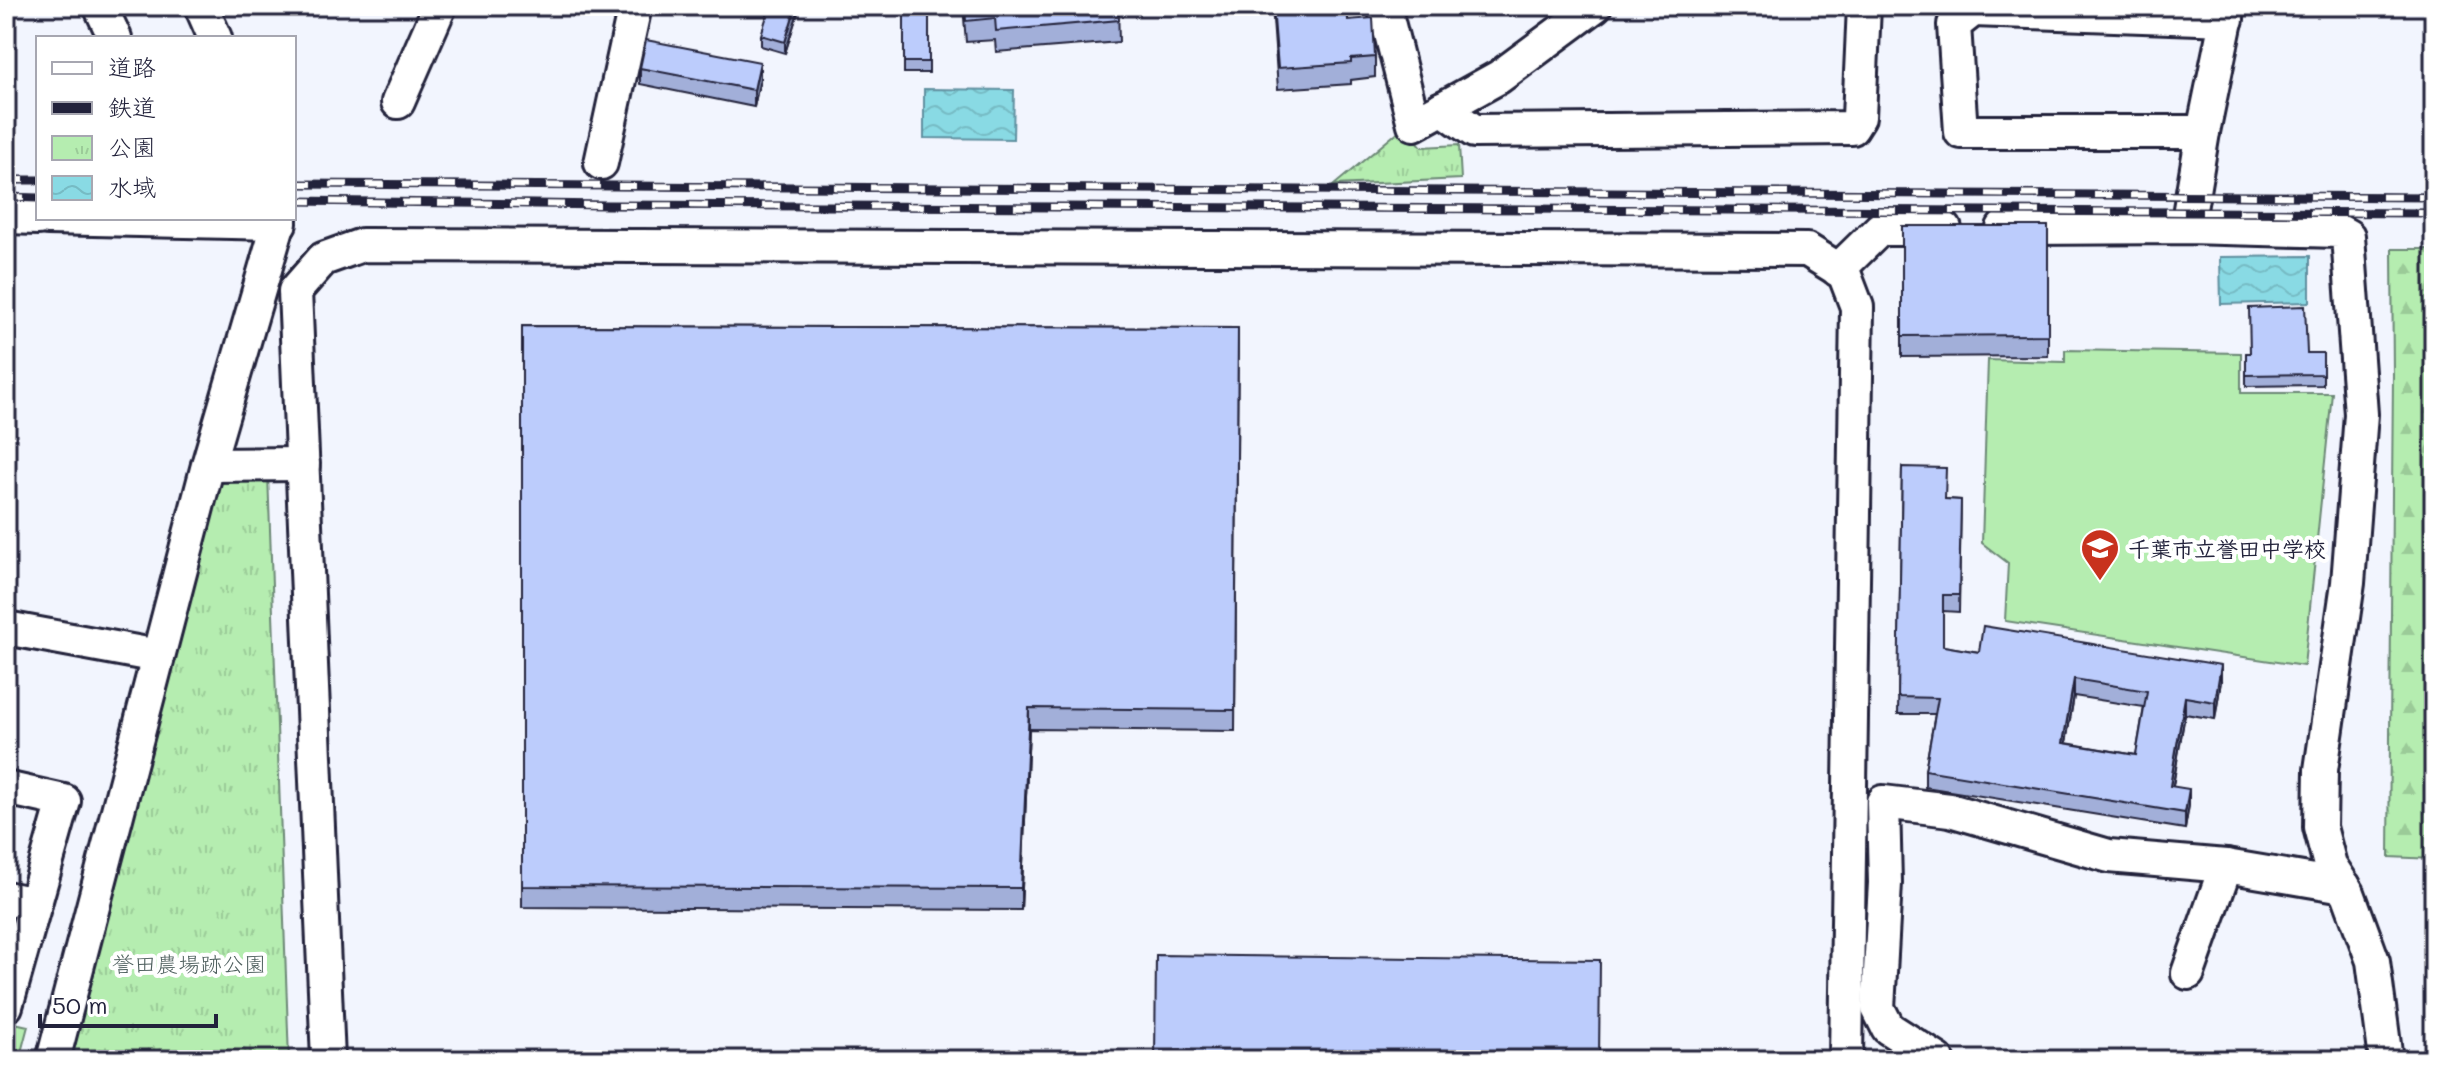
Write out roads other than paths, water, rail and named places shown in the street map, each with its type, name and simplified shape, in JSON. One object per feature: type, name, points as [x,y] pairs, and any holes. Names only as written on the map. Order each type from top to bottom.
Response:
[{"type":"street","points":[[100,6],[114,36]]},
{"type":"street","points":[[201,6],[214,36]]},
{"type":"street","points":[[398,102],[440,6]]},
{"type":"street","points":[[601,163],[633,6]]},
{"type":"street","points":[[1384,6],[1414,124],[1499,77],[1595,6]]},
{"type":"street","points":[[1442,108],[1474,131],[1852,128],[1859,117],[1864,6]]},
{"type":"street","points":[[2187,227],[2228,13],[1973,10],[1954,25],[1961,132],[2203,132]]},
{"type":"street","points":[[6,217],[36,218]]},
{"type":"street","points":[[53,1060],[208,465],[280,220]]},
{"type":"street","points":[[1838,270],[1880,229],[2187,227],[2339,231],[2348,236],[2361,414],[2348,583],[2321,770],[2320,827],[2330,865],[2344,886],[2373,961],[2386,1060]]},
{"type":"street","points":[[328,1060],[295,291],[323,259],[362,245],[1807,250],[1844,273],[1857,307],[1846,1060]]},
{"type":"street","points":[[208,465],[303,464]]},
{"type":"street","points":[[6,628],[158,656]]},
{"type":"street","points":[[6,788],[64,801],[20,901],[6,1006]]},
{"type":"street","points":[[1938,1060],[1888,1028],[1878,1008],[1885,883],[1883,802],[1950,810],[2109,856],[2226,866],[2344,886]]},
{"type":"street","points":[[2188,973],[2226,866]]},
{"type":"water","points":[[924,89],[1014,90],[1013,139],[924,138]]},
{"type":"water","points":[[2310,256],[2310,302],[2221,304],[2220,257]]},
{"type":"railway","points":[[6,180],[36,180]]},
{"type":"railway","points":[[296,184],[2434,197]]},
{"type":"railway","points":[[6,197],[36,198]]},
{"type":"railway","points":[[296,201],[2434,213]]},
{"type":"place","name":"千葉市立誉田中学校","points":[[2100,582]]},
{"type":"park label","name":"誉田農場跡公園","points":[[189,963]]}]
